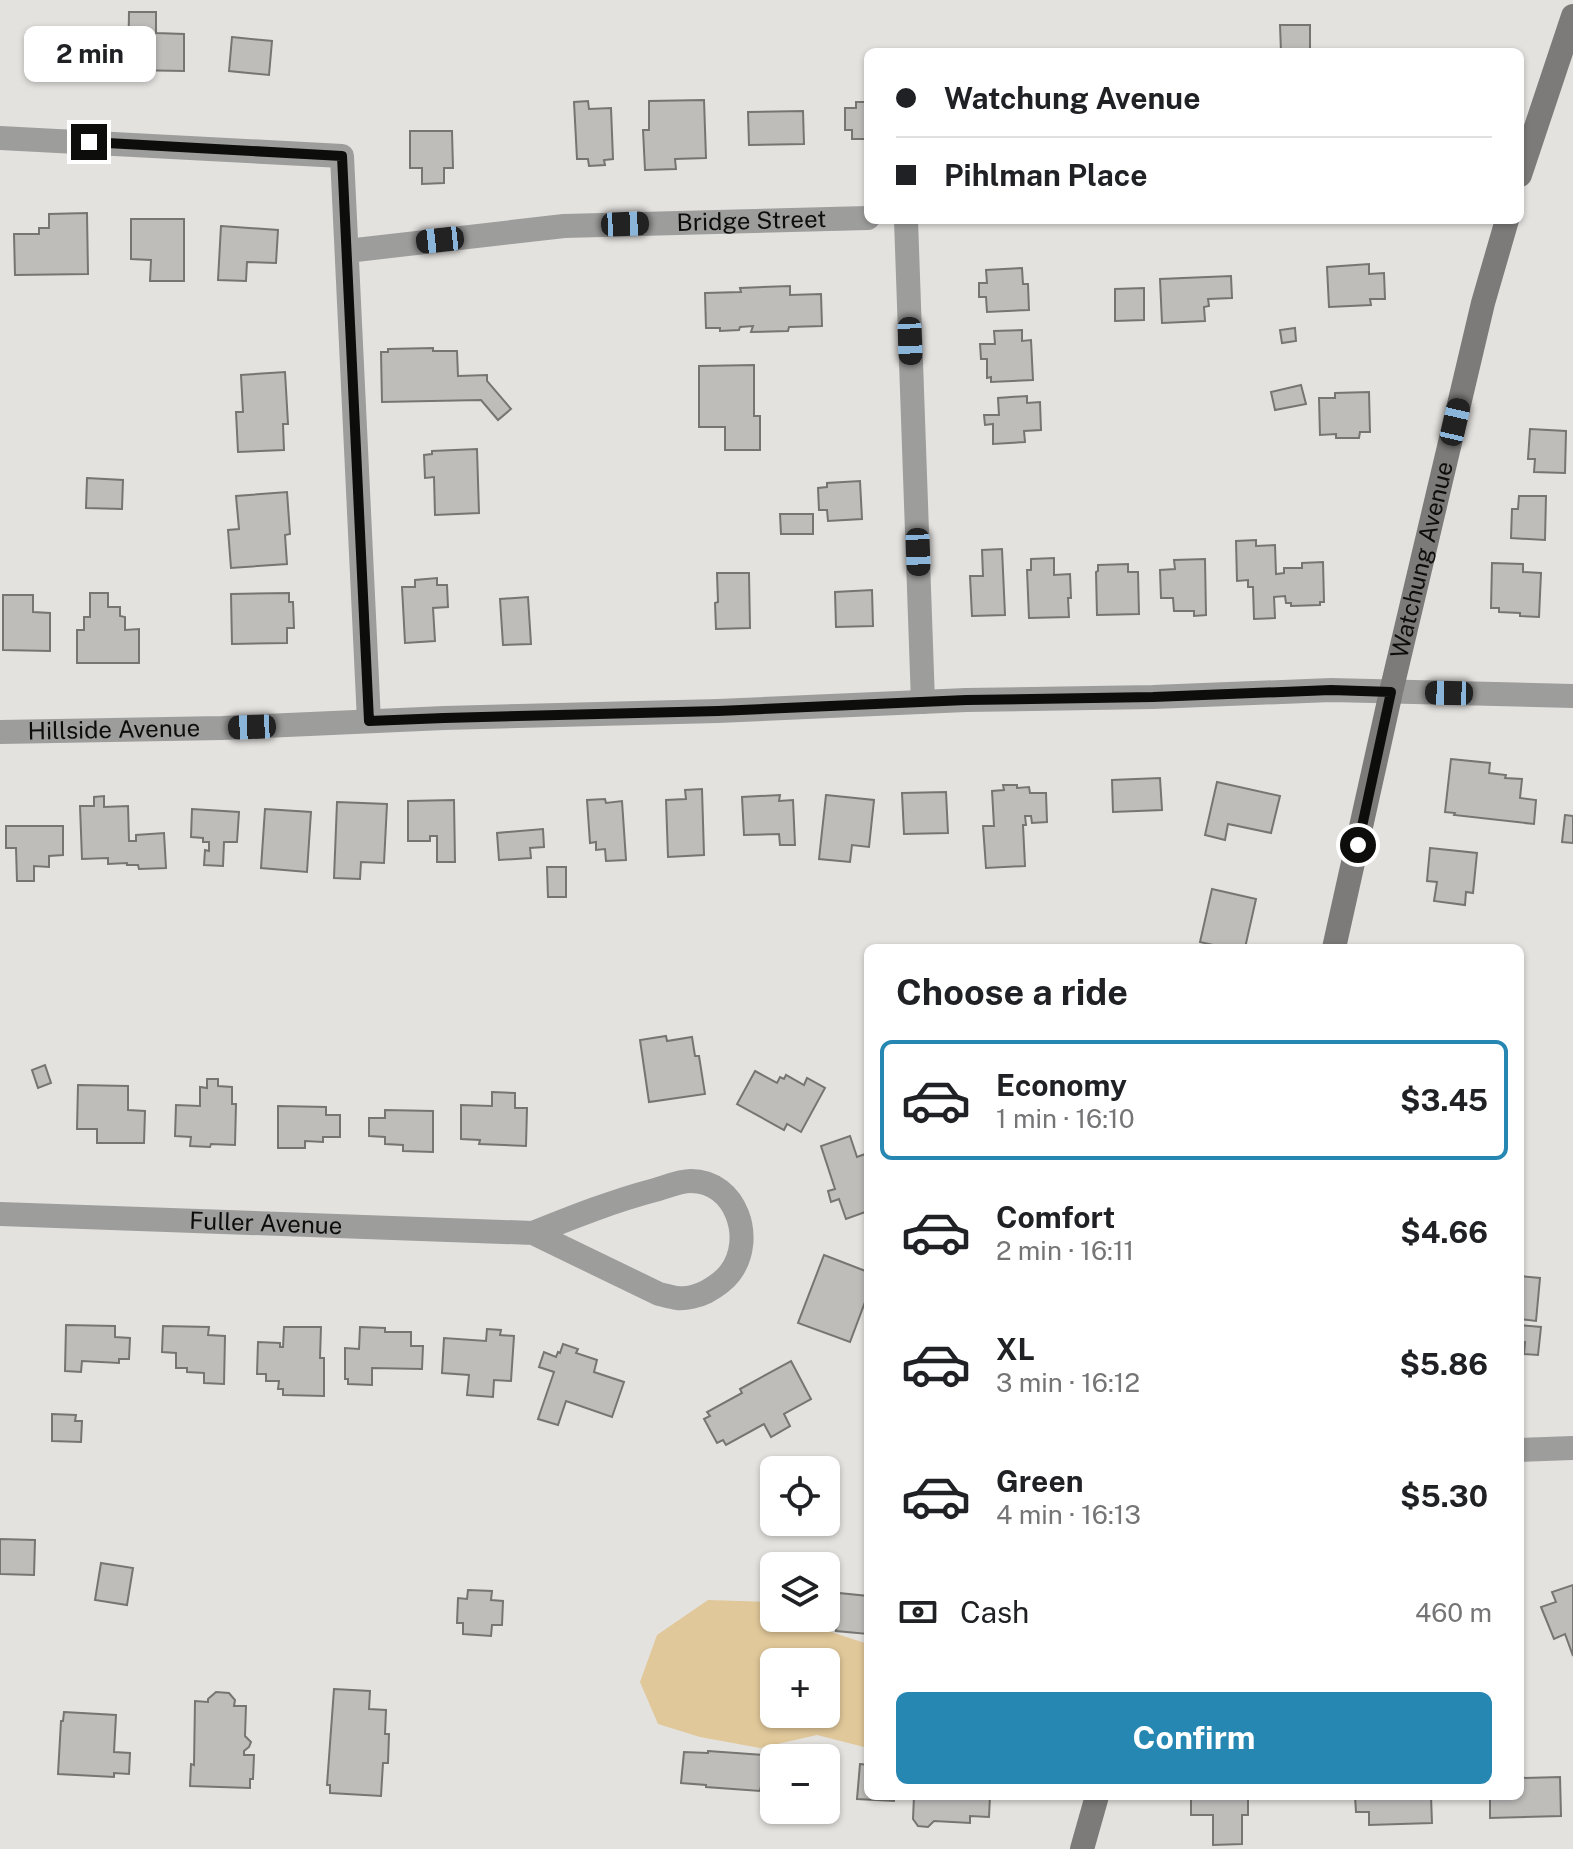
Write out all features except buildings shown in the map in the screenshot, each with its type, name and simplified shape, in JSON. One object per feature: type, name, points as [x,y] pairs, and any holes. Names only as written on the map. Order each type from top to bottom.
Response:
[{"type":"main road","points":[[1524,163],[1573,16]]},
{"type":"main road","name":"Watchung Avenue","points":[[1335,944],[1483,303],[1506,224]]},
{"type":"main road","points":[[1082,1849],[1096,1800]]},
{"type":"street","points":[[0,138],[342,156],[369,721]]},
{"type":"street","name":"Bridge Street","points":[[347,251],[564,226],[864,218]]},
{"type":"street","points":[[906,224],[923,702]]},
{"type":"street","name":"Hillside Avenue","points":[[0,732],[222,728],[1331,690],[1573,696]]},
{"type":"street","name":"Fuller Avenue","points":[[0,1214],[533,1233],[631,1196],[690,1181],[712,1185],[728,1197],[739,1214],[742,1234],[740,1254],[731,1272],[717,1286],[699,1295],[678,1299],[659,1294],[533,1233]]},
{"type":"street","points":[[1524,1450],[1573,1448]]},
{"type":"shaded area","points":[[708,1600],[760,1602],[760,1632],[832,1632],[864,1643],[864,1747],[817,1735],[778,1744],[760,1744],[760,1748],[700,1737],[658,1724],[640,1682],[657,1635]]},
{"type":"route","points":[[89,142],[342,156],[369,721],[966,700],[1331,690],[1391,692],[1358,845]]}]
